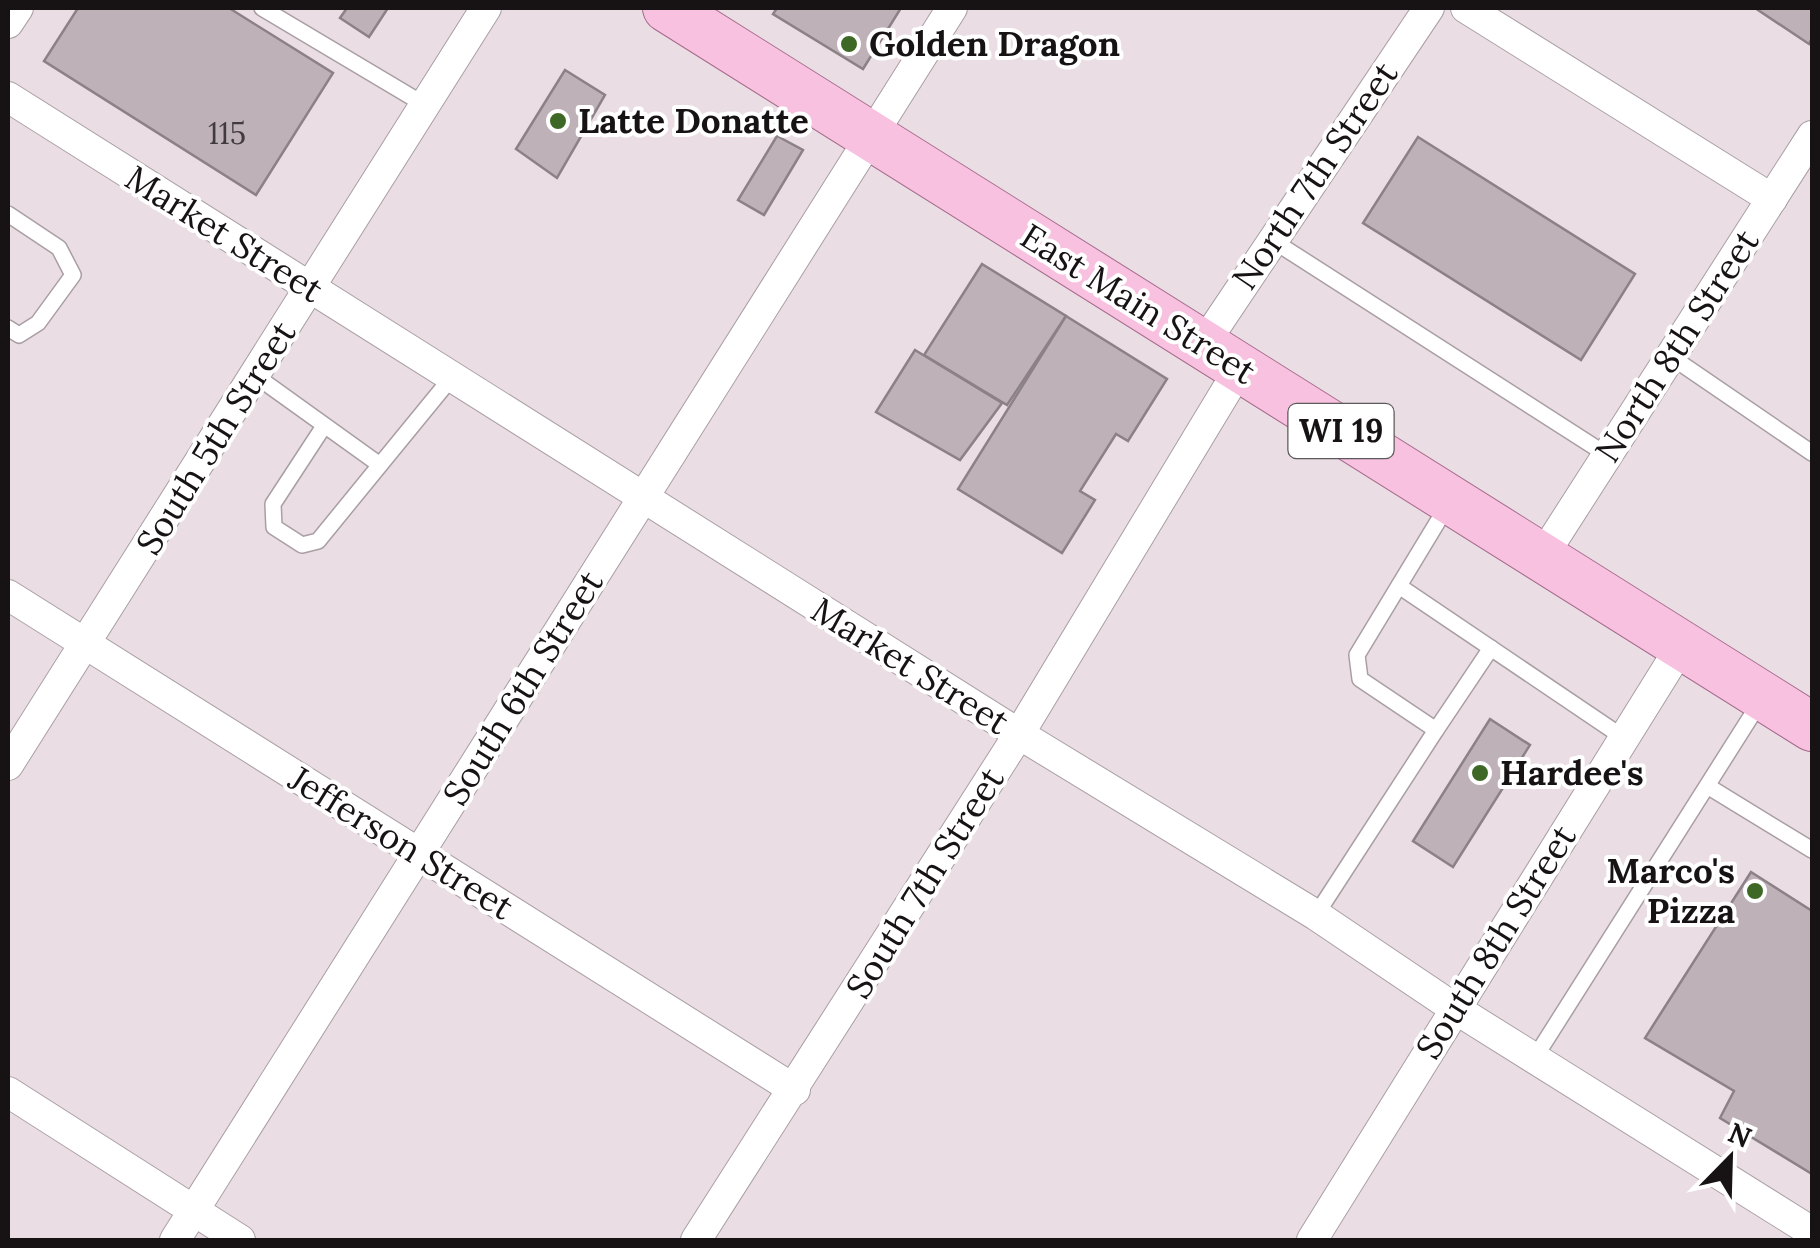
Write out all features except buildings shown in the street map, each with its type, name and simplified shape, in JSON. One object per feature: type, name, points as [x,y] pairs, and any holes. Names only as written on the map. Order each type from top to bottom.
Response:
[{"type":"main road","name":"East Main Street","points":[[668,8],[1812,727]]},
{"type":"street","points":[[8,24],[18,8]]},
{"type":"street","name":"South 5th Street","points":[[8,765],[486,8]]},
{"type":"street","name":"South 6th Street","points":[[176,1240],[952,8]]},
{"type":"street","name":"North 7th Street","points":[[1222,356],[1272,240],[1429,8]]},
{"type":"street","points":[[1466,8],[1772,199]]},
{"type":"street","name":"Market Street","points":[[8,98],[1019,734],[1316,915],[1454,1008],[1812,1232]]},
{"type":"street","name":"North 8th Street","points":[[1542,557],[1812,136]]},
{"type":"street","name":"South 7th Street","points":[[696,1240],[1019,734],[1222,356]]},
{"type":"street","name":"Jefferson Street","points":[[8,595],[795,1090]]},
{"type":"street","name":"South 8th Street","points":[[1312,1240],[1682,645]]},
{"type":"street","points":[[8,1092],[240,1240]]},
{"type":"lane","points":[[262,8],[424,105]]},
{"type":"lane","points":[[8,214],[60,248],[73,276],[38,323],[19,335],[8,328]]},
{"type":"lane","points":[[1272,240],[1607,456]]},
{"type":"lane","points":[[1670,356],[1812,454]]},
{"type":"lane","points":[[256,376],[380,465]]},
{"type":"lane","points":[[324,426],[272,504],[274,527],[302,545],[318,542],[452,377]]},
{"type":"lane","points":[[1436,730],[1360,679],[1358,654],[1451,500]]},
{"type":"lane","points":[[1399,586],[1624,738]]},
{"type":"lane","points":[[1316,915],[1491,648]]},
{"type":"lane","points":[[1534,1058],[1709,788],[1763,696]]},
{"type":"lane","points":[[1709,788],[1812,850]]},
{"type":"place","name":"Golden Dragon","points":[[849,44]]},
{"type":"place","name":"Latte Donatte","points":[[558,121]]},
{"type":"place","name":"Hardee's","points":[[1480,773]]},
{"type":"place","name":"Marco's Pizza","points":[[1755,891]]}]
